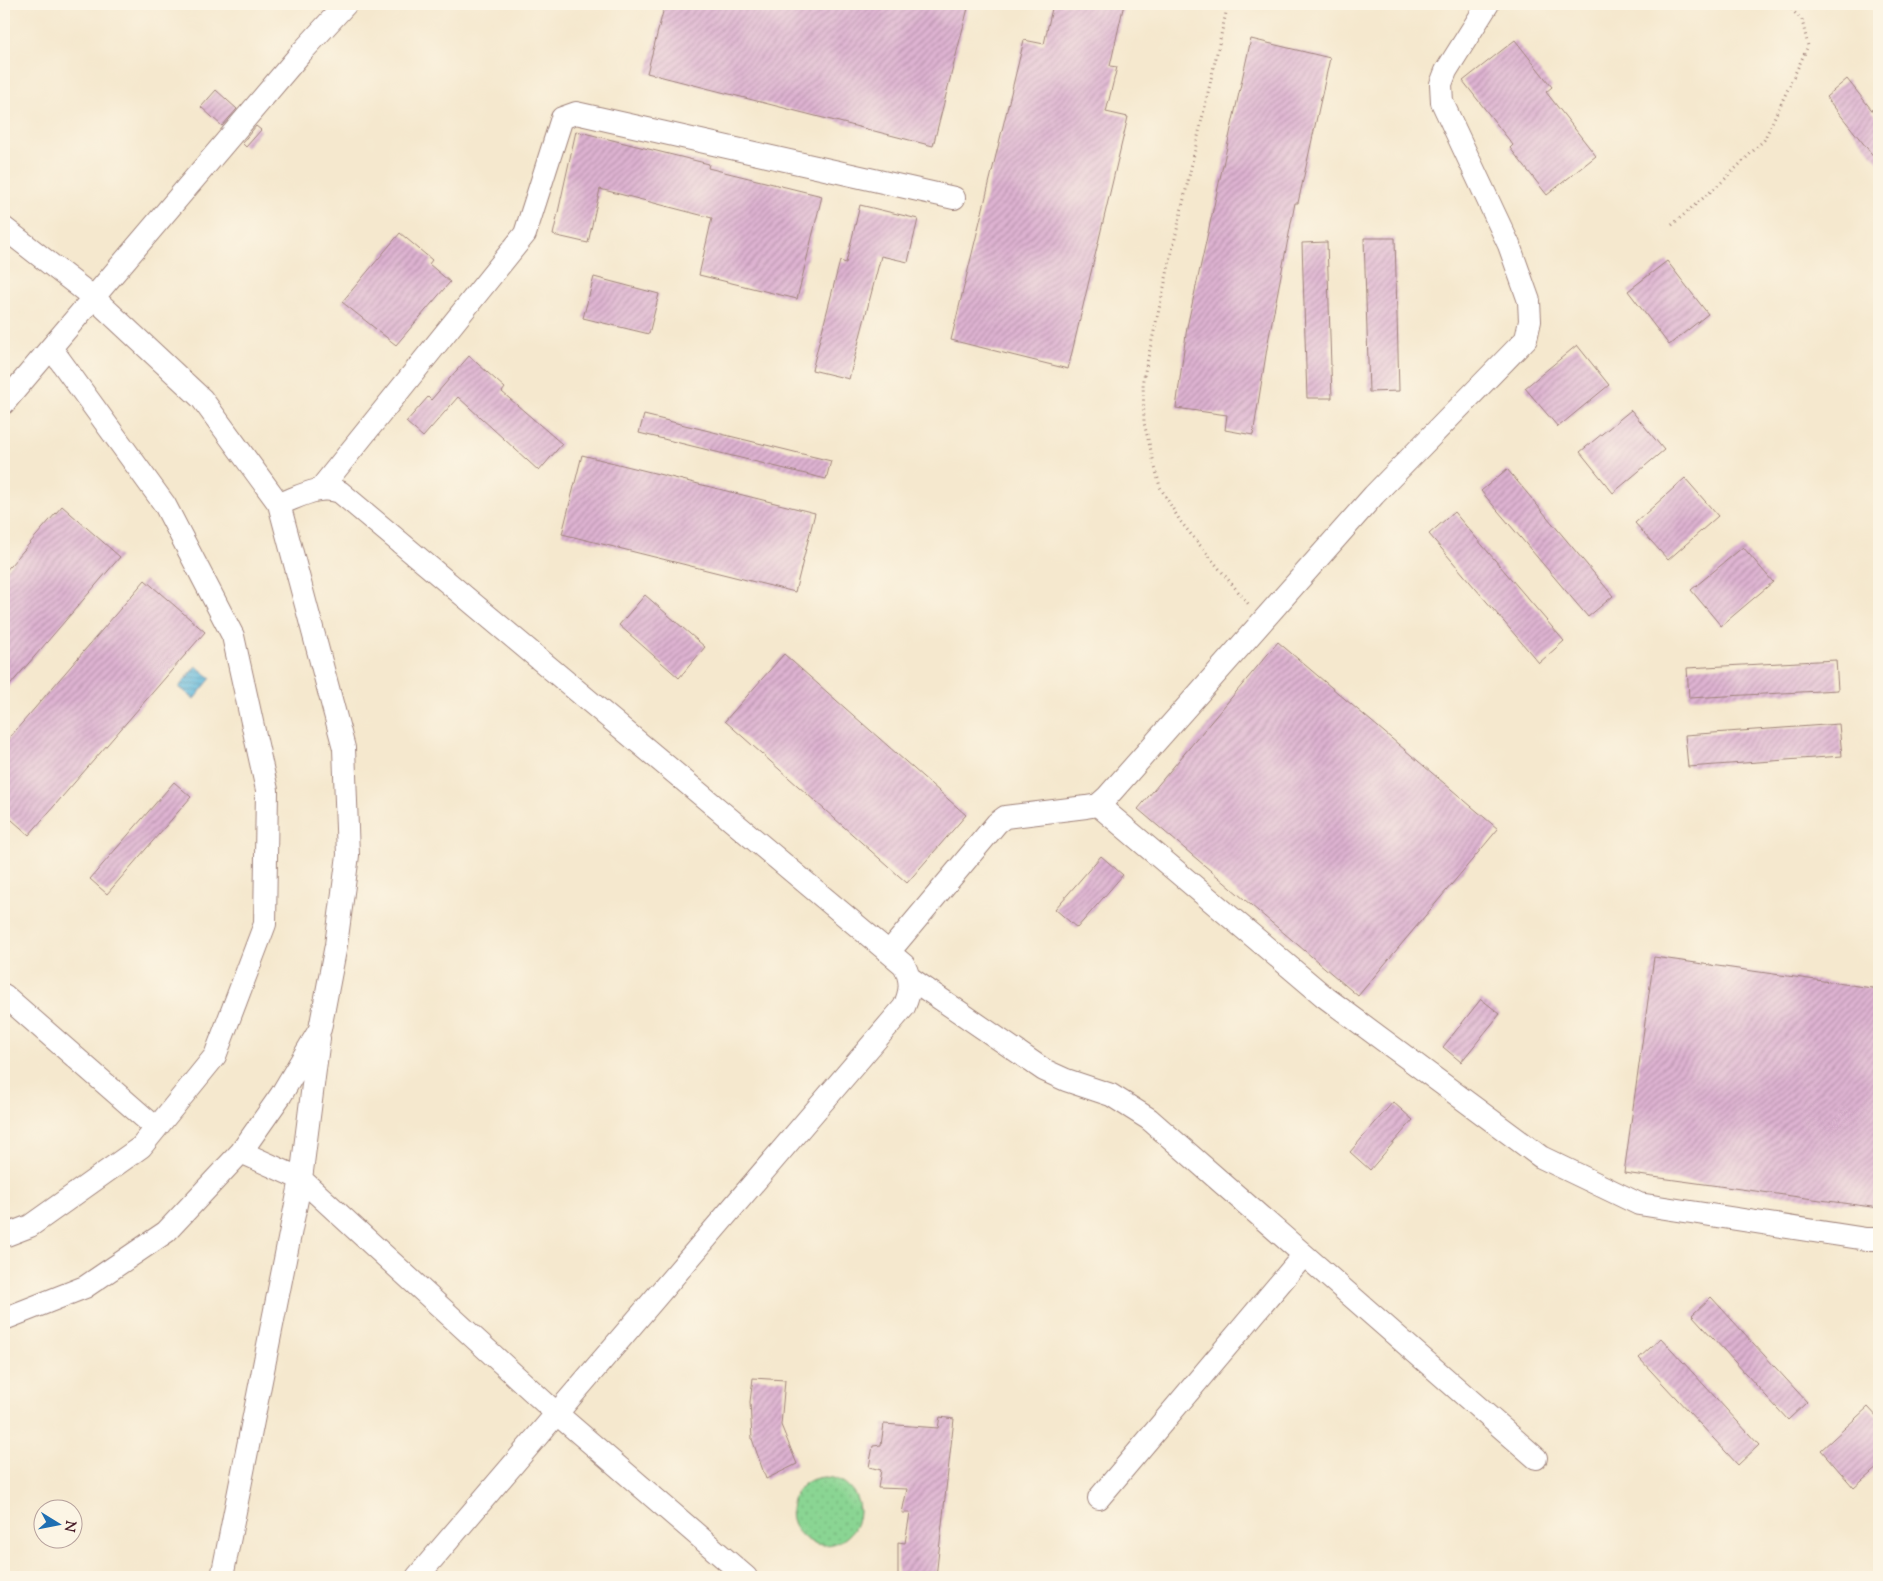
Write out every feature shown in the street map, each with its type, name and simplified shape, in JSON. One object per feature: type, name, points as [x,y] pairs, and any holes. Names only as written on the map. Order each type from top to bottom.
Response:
[{"type":"street","points":[[4,403],[300,53],[346,4]]},
{"type":"street","points":[[889,952],[997,822],[1005,817],[1098,805],[1191,703],[1374,495],[1526,339],[1530,321],[1529,301],[1509,245],[1442,102],[1441,84],[1446,72],[1488,4]]},
{"type":"street","points":[[321,488],[525,234],[562,118],[576,113],[954,198]]},
{"type":"street","points":[[4,228],[94,298],[202,399],[279,504],[344,748],[348,856],[336,945],[320,1029],[301,1179],[222,1577]]},
{"type":"street","points":[[4,1236],[30,1226],[142,1146],[214,1056],[265,924],[267,790],[233,636],[165,505],[51,348]]},
{"type":"street","points":[[279,504],[321,488],[340,492],[889,952],[904,965],[910,978],[910,994],[904,1007],[417,1577]]},
{"type":"street","points":[[1098,805],[1325,997],[1541,1157],[1639,1204],[1866,1240],[1879,1239]]},
{"type":"street","points":[[910,978],[1044,1070],[1061,1078],[1111,1095],[1149,1119],[1303,1256],[1536,1458]]},
{"type":"street","points":[[4,995],[156,1128]]},
{"type":"street","points":[[4,1319],[85,1287],[166,1232],[241,1152],[281,1095],[320,1029]]},
{"type":"street","points":[[241,1152],[301,1179],[556,1413],[746,1577]]},
{"type":"street","points":[[1098,1498],[1303,1256]]},
{"type":"path","points":[[1228,4],[1143,380],[1144,422],[1160,487],[1180,521],[1262,621]]},
{"type":"path","points":[[1672,225],[1724,180],[1764,140],[1808,46],[1802,20],[1786,4]]},
{"type":"green space","points":[[825,1477],[838,1480],[849,1487],[856,1498],[859,1511],[856,1524],[849,1535],[838,1542],[825,1545],[812,1542],[801,1535],[794,1524],[791,1511],[794,1498],[801,1487],[812,1480]]},
{"type":"water","points":[[196,666],[211,678],[194,699],[179,687]]},
{"type":"building","points":[[665,4],[969,4],[933,146],[647,73]]},
{"type":"building","points":[[1053,4],[1124,4],[1110,66],[1117,67],[1106,112],[1128,117],[1068,369],[951,340],[1024,40],[1044,44]]},
{"type":"building","points":[[1251,39],[1330,58],[1298,203],[1295,203],[1268,342],[1253,435],[1225,430],[1227,415],[1176,408],[1187,327]]},
{"type":"building","points":[[1515,40],[1552,87],[1546,92],[1596,156],[1547,195],[1510,148],[1513,145],[1463,81]]},
{"type":"building","points":[[1847,79],[1879,119],[1879,163],[1826,97]]},
{"type":"building","points":[[216,90],[237,109],[222,126],[201,107]]},
{"type":"building","points":[[256,126],[261,130],[246,147],[242,143]]},
{"type":"building","points":[[576,131],[709,164],[708,168],[822,196],[797,299],[699,275],[712,218],[600,189],[588,243],[553,235]]},
{"type":"building","points":[[860,205],[918,219],[908,262],[881,256],[849,379],[812,370],[840,261],[846,263]]},
{"type":"building","points":[[400,233],[432,260],[429,264],[450,282],[396,345],[342,302]]},
{"type":"building","points":[[1364,238],[1395,238],[1399,391],[1369,392]]},
{"type":"building","points":[[1327,242],[1332,398],[1307,398],[1302,243]]},
{"type":"building","points":[[1667,261],[1708,314],[1669,345],[1628,291]]},
{"type":"building","points":[[594,277],[659,294],[649,334],[583,318]]},
{"type":"building","points":[[1577,345],[1609,385],[1558,427],[1525,388]]},
{"type":"building","points":[[469,356],[505,388],[502,392],[562,444],[539,471],[458,397],[423,437],[406,422],[428,397],[431,400]]},
{"type":"building","points":[[1631,410],[1664,450],[1613,493],[1580,452]]},
{"type":"building","points":[[644,415],[831,461],[826,479],[639,433]]},
{"type":"building","points":[[582,455],[815,513],[795,592],[562,534]]},
{"type":"building","points":[[1507,469],[1613,596],[1588,617],[1481,491]]},
{"type":"building","points":[[1685,478],[1718,516],[1668,560],[1635,523]]},
{"type":"building","points":[[62,506],[120,557],[4,692],[4,573]]},
{"type":"building","points":[[1454,512],[1564,641],[1539,663],[1429,534]]},
{"type":"building","points":[[1743,547],[1773,582],[1721,626],[1691,590]]},
{"type":"building","points":[[145,580],[205,632],[29,835],[4,813],[4,744]]},
{"type":"building","points":[[645,595],[705,647],[679,678],[619,625]]},
{"type":"building","points":[[1278,642],[1498,829],[1358,996],[1138,809]]},
{"type":"building","points":[[784,654],[966,815],[907,883],[725,721]]},
{"type":"building","points":[[1836,660],[1838,690],[1689,698],[1687,668]]},
{"type":"building","points":[[1839,724],[1842,756],[1688,767],[1685,735]]},
{"type":"building","points":[[174,782],[191,797],[107,894],[90,879]]},
{"type":"building","points":[[1101,856],[1123,875],[1077,928],[1055,909]]},
{"type":"building","points":[[1654,957],[1879,989],[1879,1208],[1624,1173]]},
{"type":"building","points":[[1481,999],[1500,1014],[1461,1062],[1443,1047]]},
{"type":"building","points":[[1393,1102],[1413,1120],[1370,1170],[1350,1152]]},
{"type":"building","points":[[1711,1297],[1807,1402],[1788,1420],[1692,1315]]},
{"type":"building","points":[[1661,1338],[1759,1445],[1738,1465],[1639,1358]]},
{"type":"building","points":[[753,1378],[785,1380],[781,1425],[797,1464],[766,1479],[752,1439],[750,1402]]},
{"type":"building","points":[[1868,1407],[1879,1419],[1879,1466],[1854,1488],[1821,1450]]},
{"type":"building","points":[[940,1417],[954,1419],[936,1577],[898,1577],[898,1542],[905,1543],[910,1513],[902,1513],[907,1489],[878,1488],[881,1470],[869,1467],[873,1446],[881,1445],[884,1424],[938,1428]]}]
